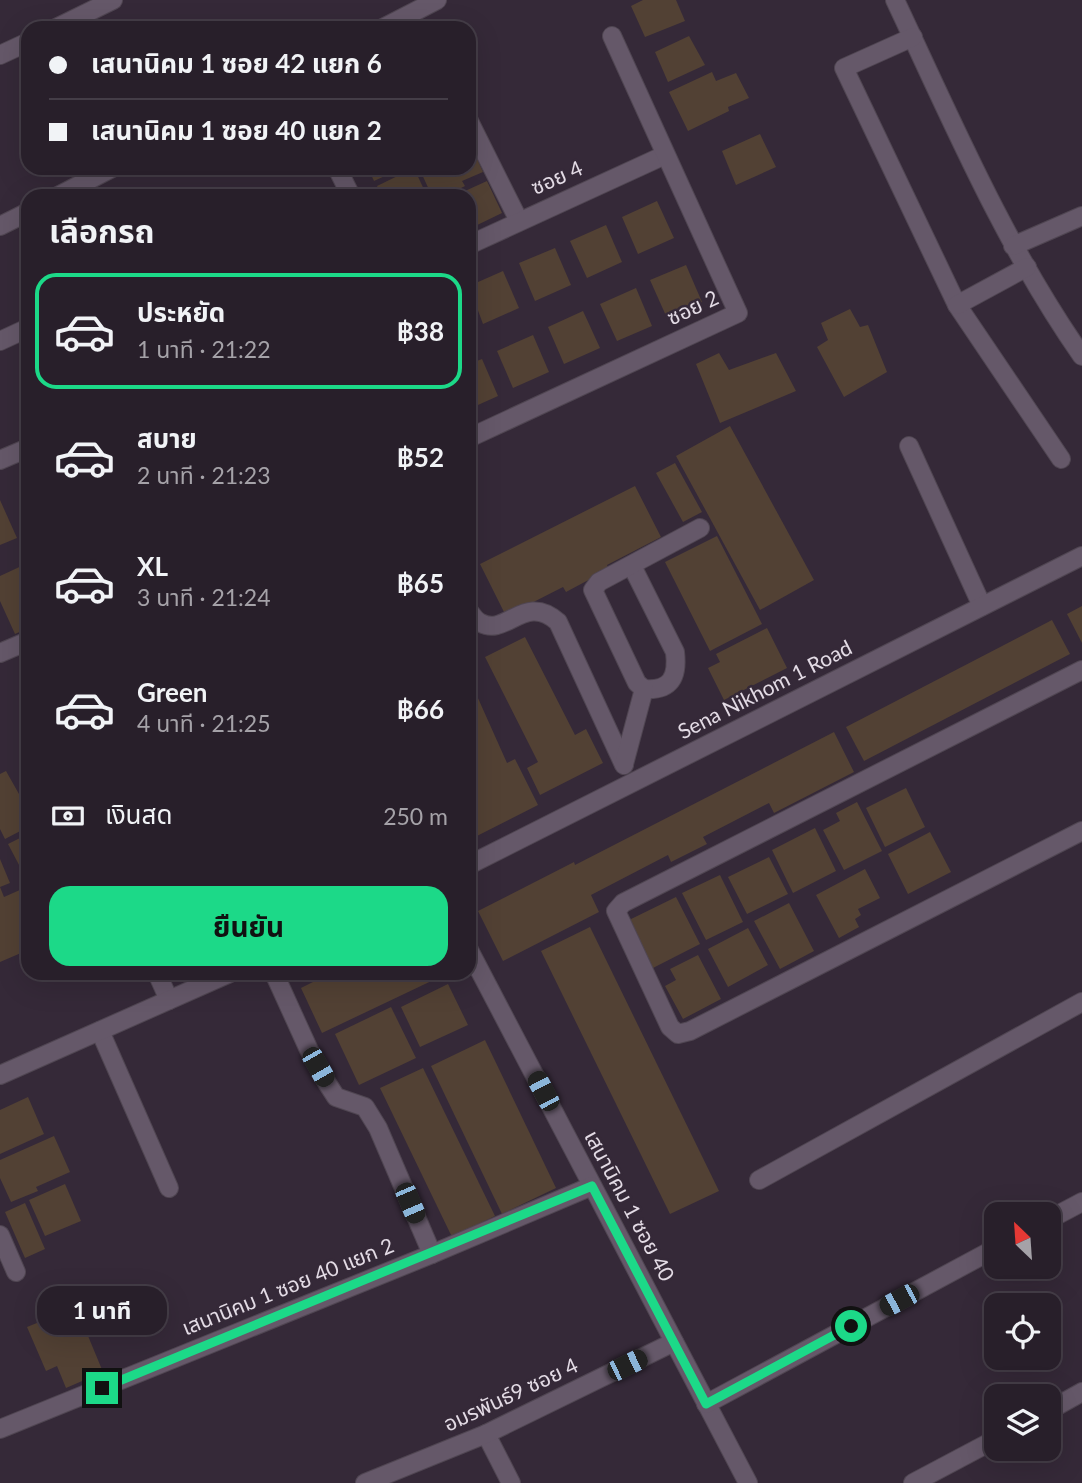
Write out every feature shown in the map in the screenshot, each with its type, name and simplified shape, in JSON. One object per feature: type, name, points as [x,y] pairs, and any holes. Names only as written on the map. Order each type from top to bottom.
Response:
[{"type":"street","points":[[70,21],[113,0]]},
{"type":"street","points":[[396,21],[437,0]]},
{"type":"street","points":[[895,0],[1013,246],[1054,316],[1082,356]]},
{"type":"street","name":"ซอย 2","points":[[476,435],[738,313],[612,36]]},
{"type":"street","points":[[913,37],[844,68],[957,305],[1061,459]]},
{"type":"street","points":[[0,55],[21,45]]},
{"type":"street","points":[[476,135],[519,221]]},
{"type":"street","name":"ซอย 4","points":[[476,242],[665,155]]},
{"type":"street","points":[[72,189],[98,175]]},
{"type":"street","points":[[0,226],[21,216]]},
{"type":"street","points":[[1013,246],[1082,216]]},
{"type":"street","points":[[957,305],[1027,267]]},
{"type":"street","points":[[0,341],[21,331]]},
{"type":"street","points":[[909,446],[982,606]]},
{"type":"street","points":[[0,460],[21,451]]},
{"type":"street","points":[[632,566],[675,652],[676,674],[655,690],[644,689],[637,683],[593,590],[599,582],[700,528]]},
{"type":"street","name":"Sena Nikhom 1 Road","points":[[476,861],[1082,556]]},
{"type":"street","points":[[476,619],[480,623],[491,626],[531,610],[549,614],[558,622],[632,782]]},
{"type":"street","points":[[0,653],[21,644]]},
{"type":"street","points":[[1082,670],[623,903],[616,911],[670,1027],[678,1034],[690,1031],[1082,831]]},
{"type":"street","points":[[624,764],[644,689]]},
{"type":"street","name":"เสนานิคม 1 ซอย 40","points":[[476,963],[748,1483]]},
{"type":"street","points":[[160,980],[169,1000]]},
{"type":"street","points":[[0,1074],[214,980]]},
{"type":"street","points":[[277,980],[327,1083],[337,1097],[365,1107],[378,1128],[432,1254]]},
{"type":"street","points":[[759,1180],[1082,1002]]},
{"type":"street","points":[[100,1031],[169,1188]]},
{"type":"street","name":"เสนานิคม 1 ซอย 40 แยก 2","points":[[0,1429],[432,1254],[592,1186]]},
{"type":"street","points":[[1061,1213],[1082,1202]]},
{"type":"street","points":[[0,1235],[16,1272]]},
{"type":"street","points":[[706,1404],[984,1254]]},
{"type":"street","name":"อมรพันธ์9 ซอย 4","points":[[365,1483],[486,1434],[674,1342]]},
{"type":"street","points":[[1061,1403],[1082,1392]]},
{"type":"street","points":[[486,1434],[512,1483]]},
{"type":"street","points":[[913,1483],[984,1445]]},
{"type":"building","points":[[643,0],[676,0],[685,21],[645,37],[631,6]]},
{"type":"building","points":[[689,36],[705,65],[668,82],[655,52]]},
{"type":"building","points":[[712,72],[716,81],[736,73],[749,98],[688,131],[669,92]]},
{"type":"building","points":[[760,134],[776,167],[736,185],[722,151]]},
{"type":"building","points":[[476,156],[483,172],[476,175]]},
{"type":"building","points":[[371,175],[387,175],[374,181]]},
{"type":"building","points":[[400,175],[417,175],[424,189],[378,189],[377,186]]},
{"type":"building","points":[[422,175],[476,175],[462,181],[465,186],[459,189],[429,189]]},
{"type":"building","points":[[487,181],[502,213],[476,226],[476,189],[469,189]]},
{"type":"building","points":[[657,201],[674,238],[638,254],[622,217]]},
{"type":"building","points":[[606,225],[622,262],[587,278],[570,241]]},
{"type":"building","points":[[555,248],[571,285],[535,301],[519,263]]},
{"type":"building","points":[[686,265],[702,302],[667,318],[650,280]]},
{"type":"building","points":[[503,271],[519,308],[483,324],[476,305],[476,283]]},
{"type":"building","points":[[636,288],[652,326],[617,341],[600,304]]},
{"type":"building","points":[[850,309],[860,327],[868,325],[887,372],[844,397],[817,347],[828,340],[821,323]]},
{"type":"building","points":[[583,311],[600,348],[564,364],[548,327]]},
{"type":"building","points":[[533,335],[549,372],[513,388],[497,351]]},
{"type":"building","points":[[719,353],[729,370],[776,353],[796,391],[720,423],[696,364]]},
{"type":"building","points":[[482,359],[498,396],[476,406],[476,361]]},
{"type":"building","points":[[730,426],[814,580],[760,610],[676,456]]},
{"type":"building","points":[[675,463],[702,512],[683,522],[656,473]]},
{"type":"building","points":[[635,486],[661,537],[607,565],[609,569],[566,592],[563,587],[506,616],[480,564]]},
{"type":"building","points":[[0,500],[17,538],[0,545]]},
{"type":"building","points":[[717,536],[762,624],[710,651],[665,562]]},
{"type":"building","points":[[21,566],[21,631],[15,634],[0,601],[0,576]]},
{"type":"building","points":[[1082,606],[1082,643],[1067,614]]},
{"type":"building","points":[[1052,620],[1070,654],[864,761],[846,727]]},
{"type":"building","points":[[767,628],[787,668],[724,700],[708,668],[720,662],[716,654]]},
{"type":"building","points":[[525,637],[575,735],[586,729],[603,763],[540,795],[527,768],[538,762],[485,657]]},
{"type":"building","points":[[476,694],[507,763],[515,759],[538,805],[476,836]]},
{"type":"building","points":[[834,732],[854,772],[774,813],[769,803],[703,837],[707,844],[671,862],[668,855],[591,895],[599,912],[503,961],[478,911],[574,862],[575,865]]},
{"type":"building","points":[[6,771],[19,794],[21,793],[21,831],[5,839],[0,829],[0,774]]},
{"type":"building","points":[[906,788],[925,827],[885,847],[866,808]]},
{"type":"building","points":[[857,802],[882,851],[844,870],[823,830],[840,821],[836,813]]},
{"type":"building","points":[[815,828],[836,871],[793,893],[772,850]]},
{"type":"building","points":[[930,832],[951,872],[908,894],[888,854]]},
{"type":"building","points":[[21,838],[21,869],[8,844]]},
{"type":"building","points":[[769,857],[788,894],[747,914],[728,877]]},
{"type":"building","points":[[0,859],[10,883],[0,887]]},
{"type":"building","points":[[865,869],[880,898],[858,909],[861,915],[855,919],[859,927],[839,938],[816,895]]},
{"type":"building","points":[[720,875],[743,922],[706,940],[682,893]]},
{"type":"building","points":[[0,887],[4,897],[21,889],[21,953],[0,962]]},
{"type":"building","points":[[676,897],[700,944],[651,969],[627,921]]},
{"type":"building","points":[[789,903],[814,951],[780,969],[754,921]]},
{"type":"building","points":[[590,927],[719,1191],[670,1214],[541,951]]},
{"type":"building","points":[[748,928],[768,965],[728,987],[708,949]]},
{"type":"building","points":[[698,955],[721,999],[683,1019],[665,986],[676,980],[670,969]]},
{"type":"building","points":[[317,980],[433,980],[322,1033],[301,988]]},
{"type":"building","points":[[448,984],[468,1025],[420,1047],[401,1007]]},
{"type":"building","points":[[391,1007],[416,1058],[359,1085],[335,1034]]},
{"type":"building","points":[[485,1040],[556,1188],[502,1214],[431,1066]]},
{"type":"building","points":[[423,1068],[495,1216],[452,1237],[380,1088]]},
{"type":"building","points":[[28,1097],[44,1134],[0,1154],[0,1110]]},
{"type":"building","points":[[54,1136],[70,1172],[36,1187],[38,1191],[11,1202],[0,1178],[0,1160]]},
{"type":"building","points":[[65,1184],[81,1221],[45,1236],[29,1200]]},
{"type":"building","points":[[25,1203],[45,1249],[25,1258],[5,1212]]},
{"type":"building","points":[[76,1307],[103,1372],[66,1388],[57,1366],[46,1371],[27,1327]]},
{"type":"route","points":[[102,1388],[592,1186],[706,1404],[851,1326]]}]
